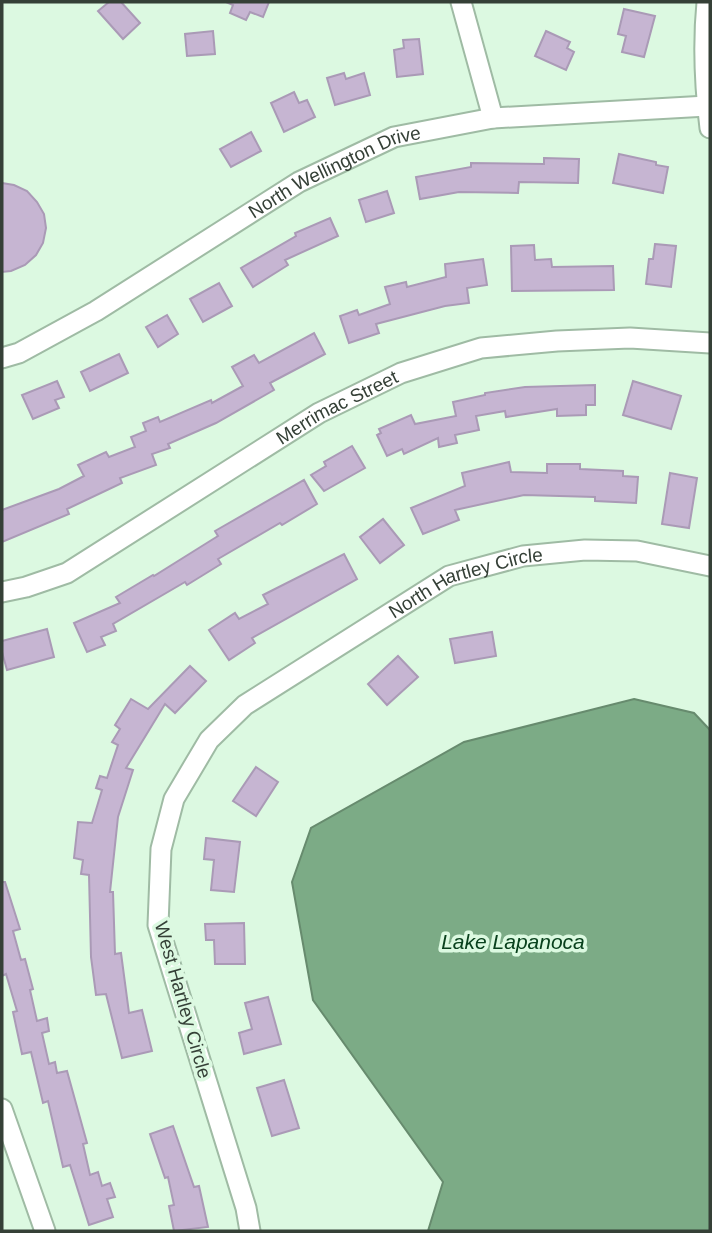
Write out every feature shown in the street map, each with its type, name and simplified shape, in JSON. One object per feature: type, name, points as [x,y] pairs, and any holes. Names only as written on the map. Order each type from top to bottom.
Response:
[{"type":"street","points":[[461,2],[493,118]]},
{"type":"street","points":[[707,2],[707,106],[710,128]]},
{"type":"street","name":"North Wellington Drive","points":[[2,358],[19,353],[96,311],[311,177],[394,137],[493,118],[707,106]]},
{"type":"street","name":"Merrimac Street","points":[[2,592],[67,573],[319,413],[401,373],[481,348],[630,338],[710,343]]},
{"type":"street","name":"North Hartley Circle","points":[[246,705],[449,576],[523,556],[585,550],[637,551],[710,566]]},
{"type":"street","name":"West Hartley Circle","points":[[246,705],[209,740],[174,799],[161,849],[158,925],[246,1208],[250,1231]]},
{"type":"street","points":[[2,1109],[45,1231]]},
{"type":"water","name":"Lake Lapanoca","points":[[634,699],[694,713],[710,730],[710,1231],[428,1231],[443,1182],[313,1000],[292,882],[311,828],[464,742]]},
{"type":"building","points":[[109,2],[121,2],[140,23],[123,39],[98,11]]},
{"type":"building","points":[[226,2],[269,2],[263,17],[250,12],[246,20],[230,13],[233,5]]},
{"type":"building","points":[[624,9],[655,16],[644,57],[622,52],[626,36],[618,34]]},
{"type":"building","points":[[213,31],[215,54],[187,56],[185,34]]},
{"type":"building","points":[[546,31],[570,42],[567,48],[574,52],[566,70],[535,56]]},
{"type":"building","points":[[419,39],[423,74],[397,77],[394,50],[404,48],[403,40]]},
{"type":"building","points":[[344,73],[346,79],[364,73],[370,95],[335,105],[327,78]]},
{"type":"building","points":[[294,92],[299,103],[307,100],[315,117],[284,132],[271,103]]},
{"type":"building","points":[[251,132],[261,151],[231,167],[220,149]]},
{"type":"building","points":[[619,154],[668,167],[663,193],[613,183]]},
{"type":"building","points":[[544,158],[579,159],[578,183],[519,182],[518,193],[459,192],[420,199],[416,177],[471,167],[471,163],[544,164]]},
{"type":"building","points":[[2,183],[27,191],[44,214],[46,228],[43,243],[36,255],[25,265],[2,272]]},
{"type":"building","points":[[387,191],[394,213],[366,222],[359,200]]},
{"type":"building","points":[[330,218],[338,236],[285,260],[288,265],[253,287],[241,268],[296,236],[295,233]]},
{"type":"building","points":[[655,244],[676,246],[671,287],[646,284],[649,259],[653,259]]},
{"type":"building","points":[[534,245],[535,260],[551,259],[552,267],[613,266],[614,290],[512,291],[511,246]]},
{"type":"building","points":[[483,259],[487,285],[467,288],[469,303],[445,306],[376,324],[379,333],[349,343],[340,316],[357,310],[359,315],[390,304],[385,287],[406,282],[407,287],[446,277],[445,264]]},
{"type":"building","points":[[219,283],[232,306],[203,322],[190,299]]},
{"type":"building","points":[[167,315],[178,334],[158,347],[146,327]]},
{"type":"building","points":[[314,333],[325,354],[270,383],[274,390],[216,423],[168,444],[170,448],[152,454],[156,465],[120,478],[122,483],[67,509],[69,514],[2,542],[2,510],[59,489],[84,476],[78,465],[106,452],[109,457],[135,447],[131,437],[146,431],[143,423],[158,417],[160,422],[211,400],[212,403],[243,386],[232,367],[254,355],[259,363]]},
{"type":"building","points":[[119,354],[128,373],[90,391],[81,372]]},
{"type":"building","points":[[57,381],[64,397],[55,400],[59,408],[33,419],[22,395]]},
{"type":"building","points":[[633,381],[681,396],[671,429],[623,415]]},
{"type":"building","points":[[595,385],[595,405],[586,405],[586,415],[557,416],[557,409],[506,417],[505,411],[476,416],[479,430],[455,435],[457,443],[439,447],[438,438],[404,454],[402,449],[387,456],[377,435],[381,433],[379,429],[411,415],[415,424],[456,416],[453,402],[485,393],[525,387]]},
{"type":"building","points":[[352,446],[365,468],[324,491],[311,475],[326,466],[324,462]]},
{"type":"building","points":[[509,462],[511,472],[547,473],[547,464],[580,464],[580,469],[623,471],[623,476],[638,477],[636,503],[595,501],[595,497],[524,495],[455,510],[459,520],[423,534],[411,508],[465,486],[462,473]]},
{"type":"building","points":[[670,473],[697,478],[689,528],[662,524]]},
{"type":"building","points":[[304,480],[317,504],[218,559],[221,564],[187,585],[185,582],[113,624],[116,631],[101,637],[105,645],[87,652],[74,623],[120,603],[116,597],[218,536],[215,531]]},
{"type":"building","points":[[383,519],[404,545],[380,563],[360,537]]},
{"type":"building","points":[[344,554],[357,579],[252,638],[255,643],[229,660],[209,630],[235,613],[239,619],[268,604],[263,595]]},
{"type":"building","points":[[47,629],[54,657],[7,670],[2,641]]},
{"type":"building","points":[[492,632],[496,656],[455,663],[450,639]]},
{"type":"building","points":[[398,656],[418,677],[387,705],[368,684]]},
{"type":"building","points":[[190,666],[206,681],[175,713],[165,704],[126,768],[133,770],[118,817],[110,892],[113,892],[115,954],[121,953],[129,1013],[142,1010],[152,1051],[122,1058],[106,994],[96,995],[91,957],[89,875],[81,874],[83,860],[74,858],[78,822],[92,823],[102,790],[96,788],[100,776],[107,778],[118,745],[112,742],[120,729],[115,725],[131,699],[148,709]]},
{"type":"building","points":[[256,767],[278,782],[256,816],[233,801]]},
{"type":"building","points":[[206,838],[240,842],[234,892],[211,890],[214,860],[204,859]]},
{"type":"building","points":[[2,882],[5,882],[20,929],[13,931],[21,960],[25,959],[33,989],[30,990],[37,1021],[47,1018],[49,1031],[42,1033],[49,1064],[55,1062],[57,1073],[67,1071],[87,1143],[83,1144],[90,1175],[98,1172],[102,1186],[110,1183],[115,1197],[107,1199],[113,1217],[89,1225],[70,1165],[63,1167],[48,1101],[43,1103],[31,1052],[22,1054],[13,1012],[17,1011],[6,974],[2,976]]},
{"type":"building","points":[[244,923],[245,964],[215,964],[214,940],[206,940],[205,924]]},
{"type":"building","points":[[268,997],[281,1044],[244,1054],[239,1033],[252,1029],[245,1003]]},
{"type":"building","points":[[284,1080],[299,1128],[272,1136],[257,1088]]},
{"type":"building","points":[[173,1126],[194,1187],[199,1186],[208,1227],[174,1231],[169,1206],[174,1205],[168,1177],[165,1178],[150,1134]]}]
